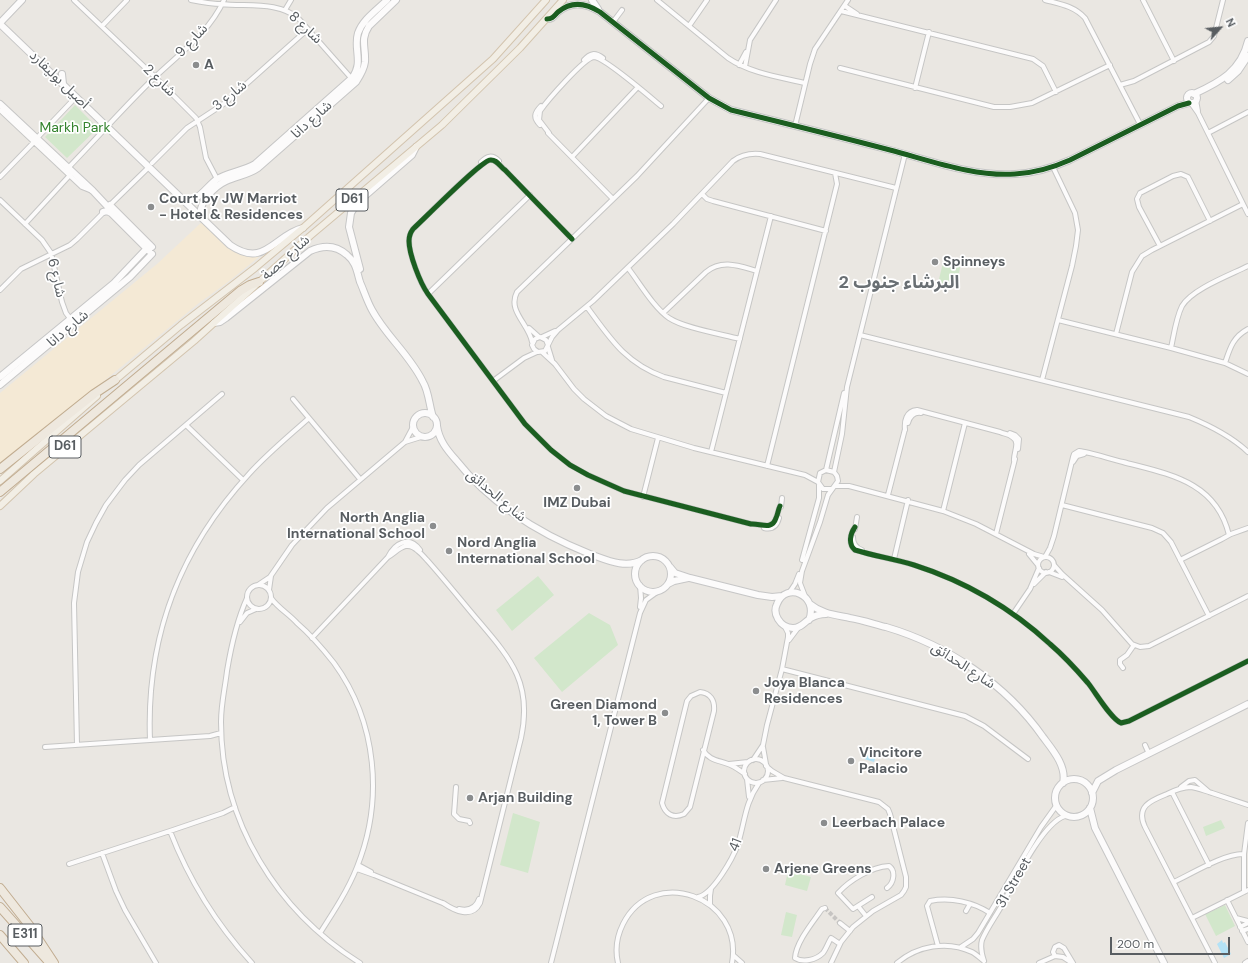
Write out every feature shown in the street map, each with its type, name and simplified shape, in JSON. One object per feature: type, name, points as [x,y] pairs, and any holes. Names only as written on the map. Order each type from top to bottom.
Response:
[{"type":"highway","points":[[0,492],[240,291],[259,282]]},
{"type":"highway","points":[[0,469],[94,394],[115,380]]},
{"type":"highway","points":[[0,888],[29,925],[54,963]]},
{"type":"highway","name":"E311","points":[[0,906],[50,963]]},
{"type":"highway","name":"E311","points":[[0,935],[23,962]]},
{"type":"highway","points":[[0,944],[23,962]]},
{"type":"main road","name":"شارع حصة","points":[[0,481],[115,380],[181,325],[255,268],[304,227],[493,59],[546,0]]},
{"type":"main road","name":"شارع حصة","points":[[0,506],[34,474],[214,323],[310,236],[442,125],[489,80],[547,19],[562,0]]},
{"type":"street","points":[[0,24],[22,0]]},
{"type":"street","name":"شارع 2","points":[[74,0],[155,77],[197,120],[200,127],[206,158],[217,179]]},
{"type":"street","points":[[102,26],[127,0]]},
{"type":"street","name":"شارع 8","points":[[191,0],[271,7],[285,10],[295,15],[354,80]]},
{"type":"street","points":[[285,10],[291,0]]},
{"type":"street","points":[[354,80],[358,66],[356,41],[360,27],[387,0]]},
{"type":"street","name":"شارع دانا","points":[[203,218],[201,214],[202,205],[217,188],[224,182],[249,174],[258,168],[354,80],[364,67],[363,42],[366,30],[396,0]]},
{"type":"street","points":[[592,0],[600,12]]},
{"type":"street","points":[[689,26],[707,0]]},
{"type":"street","points":[[744,67],[752,34],[776,0]]},
{"type":"street","points":[[795,126],[805,83],[816,49],[848,0]]},
{"type":"street","points":[[1045,0],[1070,7],[1081,14],[1088,23],[1140,124]]},
{"type":"street","points":[[1143,0],[1174,61]]},
{"type":"street","points":[[1120,85],[1134,81],[1209,42],[1216,31],[1223,0]]},
{"type":"street","points":[[657,1],[728,58],[739,65],[805,83]]},
{"type":"street","name":"شارع 9","points":[[68,168],[155,77],[197,38],[223,2]]},
{"type":"street","points":[[547,19],[552,18],[563,9],[574,5],[585,5],[600,12],[709,98],[731,110],[967,170],[996,174],[1041,171],[1070,160],[1215,88],[1231,78],[1241,68],[1248,56]]},
{"type":"street","points":[[844,6],[861,15]]},
{"type":"street","points":[[613,22],[622,10]]},
{"type":"street","points":[[841,11],[1037,60],[1043,66],[1056,92]]},
{"type":"street","name":"أصيل بوليفارد","points":[[0,24],[107,127],[150,165],[185,202],[230,245],[237,249],[252,253],[268,249],[292,232],[304,227]]},
{"type":"street","name":"شارع 3","points":[[0,290],[22,269],[63,249],[77,240],[182,132],[197,120],[225,103],[308,29]]},
{"type":"street","points":[[915,88],[929,32]]},
{"type":"street","points":[[1192,99],[1230,73],[1244,54],[1248,41]]},
{"type":"street","points":[[739,65],[747,50]]},
{"type":"street","points":[[613,199],[537,122],[535,116],[536,110],[549,99],[587,56],[592,54],[600,56],[661,106]]},
{"type":"street","points":[[840,68],[915,88],[982,104],[1002,107],[1025,105],[1040,100],[1110,64]]},
{"type":"street","points":[[62,74],[63,84]]},
{"type":"street","name":"شارع دانا","points":[[185,202],[192,201],[217,179],[246,169],[255,164],[354,80]]},
{"type":"street","points":[[1123,90],[1134,81]]},
{"type":"street","points":[[572,156],[638,87]]},
{"type":"street","points":[[0,177],[76,97]]},
{"type":"street","points":[[709,98],[648,164],[520,288],[513,300],[515,310],[530,332],[534,349],[554,364],[574,389],[595,408],[612,420],[631,429],[658,438],[805,475],[820,474],[826,470],[841,404],[847,387],[905,154]]},
{"type":"street","points":[[1192,99],[1248,214]]},
{"type":"street","points":[[0,104],[17,120],[46,153],[82,187],[93,191]]},
{"type":"street","points":[[0,110],[19,128],[55,156],[109,206],[149,247]]},
{"type":"street","points":[[1208,133],[1248,112]]},
{"type":"street","points":[[17,120],[19,128]]},
{"type":"street","points":[[364,290],[363,278],[349,227],[351,213],[358,202],[412,155],[416,147]]},
{"type":"street","points":[[46,153],[55,156]]},
{"type":"street","points":[[492,381],[524,358],[540,352],[548,346],[552,337],[558,330],[587,307],[702,194],[733,161],[743,155],[760,154],[896,188]]},
{"type":"street","points":[[572,239],[505,170],[497,159],[490,156],[485,158],[473,172],[413,229],[409,236],[409,243],[418,274],[428,294],[525,424],[560,458],[606,484],[643,497],[750,524],[767,526],[776,521],[782,498]]},
{"type":"street","points":[[1042,380],[1076,246],[1078,230],[1075,213],[1053,167]]},
{"type":"street","points":[[767,466],[837,184],[835,173]]},
{"type":"street","points":[[1160,246],[1139,206],[1137,200],[1140,193],[1181,174],[1188,178],[1210,220]]},
{"type":"street","points":[[25,224],[70,175]]},
{"type":"street","points":[[837,184],[844,175]]},
{"type":"street","points":[[702,194],[707,199],[713,201],[826,230]]},
{"type":"street","points":[[428,294],[530,196]]},
{"type":"street","name":"شارع 6","points":[[0,200],[42,240],[51,254],[61,300],[66,312],[73,322]]},
{"type":"street","points":[[1116,334],[1134,266],[1142,256],[1243,204]]},
{"type":"street","points":[[103,212],[111,213],[149,247]]},
{"type":"street","points":[[711,452],[771,216]]},
{"type":"street","name":"شارع دانا","points":[[0,377],[73,322],[130,277],[152,254],[153,249],[149,247],[73,322],[0,385]]},
{"type":"street","points":[[214,323],[222,321],[305,255],[322,247],[340,250],[350,258],[356,268],[375,315],[421,377],[428,395],[433,417],[436,421],[438,433],[444,446]]},
{"type":"street","points":[[663,313],[712,267],[728,264],[757,271]]},
{"type":"street","points":[[1171,348],[1179,313],[1188,298],[1196,292],[1248,266]]},
{"type":"street","points":[[628,268],[663,313],[669,318],[683,324],[740,338]]},
{"type":"street","points":[[587,307],[624,355],[636,364],[650,372],[664,377],[726,393]]},
{"type":"street","points":[[1058,320],[1225,363],[1248,374]]},
{"type":"street","points":[[526,325],[546,340],[554,364]]},
{"type":"street","points":[[1225,363],[1232,342],[1239,334],[1248,329]]},
{"type":"street","points":[[524,358],[535,339],[558,330]]},
{"type":"street","points":[[860,335],[1189,418],[1218,430],[1231,438],[1248,452]]},
{"type":"street","points":[[847,387],[841,438],[834,472],[838,479],[849,486]]},
{"type":"street","points":[[77,745],[73,614],[76,582],[84,552],[98,518],[118,488],[139,465],[222,394]]},
{"type":"street","points":[[318,932],[329,919],[357,867],[367,839],[372,811],[374,787],[370,748],[360,710],[346,681],[327,654],[271,598],[269,582],[272,574],[286,552],[304,531],[331,504],[405,442],[413,426],[414,420],[425,408],[428,395]]},
{"type":"street","points":[[293,399],[360,480]]},
{"type":"street","points":[[888,495],[905,430],[912,414],[917,412],[930,414],[1012,436],[1016,440],[1017,446],[996,534]]},
{"type":"street","points":[[421,414],[425,413],[433,417]]},
{"type":"street","points":[[150,740],[150,704],[153,669],[160,634],[169,602],[185,563],[214,517],[243,480],[309,418]]},
{"type":"street","points":[[943,511],[965,423]]},
{"type":"street","points":[[186,425],[243,480]]},
{"type":"street","points":[[413,426],[417,434],[432,439],[444,446]]},
{"type":"street","points":[[405,442],[434,433],[437,426]]},
{"type":"street","points":[[643,497],[658,438]]},
{"type":"street","name":"شارع الحدائق","points":[[444,446],[461,467],[476,482],[501,504],[523,520],[577,548],[620,564]]},
{"type":"street","points":[[1030,589],[1039,566],[1040,559],[1044,557],[1050,548],[1062,505],[1073,455],[1077,452],[1081,451],[1170,474],[1189,482],[1207,496],[1215,505],[1227,526],[1229,535]]},
{"type":"street","points":[[826,470],[834,472]]},
{"type":"street","points":[[789,593],[798,578],[819,498],[820,474]]},
{"type":"street","points":[[805,475],[819,484],[823,489],[831,489]]},
{"type":"street","points":[[809,620],[811,610],[810,604],[800,585],[800,578],[820,522],[826,499],[838,479]]},
{"type":"street","points":[[835,486],[849,486],[888,495],[943,511],[976,524],[1036,556],[1049,557],[1060,572],[1095,603],[1134,645],[1140,647],[1149,646],[1248,596]]},
{"type":"street","points":[[894,559],[908,500]]},
{"type":"street","points":[[1062,505],[1158,530],[1167,537],[1209,616]]},
{"type":"street","points":[[857,517],[850,541],[852,547],[857,551],[894,559],[948,578],[982,595],[1012,614],[1038,633],[1062,655],[1088,684],[1113,718],[1121,723],[1129,721],[1248,661]]},
{"type":"street","points":[[1180,560],[1229,535],[1248,528]]},
{"type":"street","points":[[1012,614],[1030,589],[1053,568],[1052,553],[1054,536]]},
{"type":"street","points":[[312,638],[388,557],[397,545],[403,542],[409,542],[418,546],[427,560],[509,659],[517,675],[523,696],[524,704],[522,731],[484,885],[479,900],[475,905],[470,909],[461,910],[357,867]]},
{"type":"street","points":[[1022,548],[1039,566],[1047,572],[1058,574],[1072,583]]},
{"type":"street","points":[[620,564],[630,564],[656,556],[663,559],[675,573],[690,578],[772,597],[782,596],[789,593],[797,593],[805,597]]},
{"type":"street","points":[[551,963],[640,613],[640,585],[636,576],[636,569],[642,560]]},
{"type":"street","points":[[620,564],[636,576]]},
{"type":"street","points":[[668,584],[671,577],[670,567]]},
{"type":"street","points":[[272,574],[250,590],[232,649],[224,685],[222,709],[221,735],[225,768],[235,808],[253,850],[267,875],[294,909],[318,932],[360,963]]},
{"type":"street","points":[[640,613],[646,600],[668,584],[674,581],[690,578]]},
{"type":"street","points":[[258,585],[264,586],[269,590]]},
{"type":"street","points":[[640,585],[646,590],[657,592]]},
{"type":"street","points":[[758,594],[769,601],[776,609]]},
{"type":"street","points":[[749,797],[745,768],[760,752],[763,745],[788,642],[788,633],[784,625],[777,617],[776,609],[782,596]]},
{"type":"street","points":[[247,598],[250,604],[257,609]]},
{"type":"street","points":[[266,607],[270,603],[271,598]]},
{"type":"street","name":"شارع الحدائق","points":[[810,604],[819,610],[869,622],[905,633],[958,659],[1009,699],[1031,721],[1050,747]]},
{"type":"street","points":[[238,626],[247,613],[257,609],[266,607],[277,608],[284,611]]},
{"type":"street","points":[[788,642],[798,628],[809,620],[819,615],[830,613]]},
{"type":"street","points":[[784,625],[791,628],[798,628]]},
{"type":"street","points":[[1123,668],[1120,664],[1120,660],[1127,655],[1134,645]]},
{"type":"street","points":[[782,669],[965,716],[991,730],[1028,759]]},
{"type":"street","points":[[700,692],[704,692],[712,698],[714,706],[703,750],[690,807],[679,816],[670,815],[663,808],[663,799],[687,701],[691,696],[700,692]]},
{"type":"street","points":[[1095,828],[1087,820],[1079,817],[1066,816],[1059,811],[1056,806],[1056,792],[1063,783],[1069,780],[1092,781],[1248,704]]},
{"type":"street","points":[[45,747],[221,735]]},
{"type":"street","points":[[749,797],[768,774],[763,745]]},
{"type":"street","points":[[1145,745],[1149,754]]},
{"type":"street","points":[[1050,747],[1054,750],[1066,770],[1088,786],[1092,793],[1093,800],[1090,808],[1085,814],[1079,817]]},
{"type":"street","points":[[1050,747],[1063,770],[1063,783]]},
{"type":"street","points":[[703,750],[712,760]]},
{"type":"street","points":[[700,764],[703,761],[712,760],[729,764],[760,760],[772,771],[784,778],[879,802],[888,809],[906,877],[906,887],[901,895],[866,916],[853,927],[840,944],[831,963]]},
{"type":"street","points":[[729,764],[752,782],[784,778]]},
{"type":"street","points":[[1092,793],[1098,781],[1116,770]]},
{"type":"street","points":[[1179,789],[1189,781],[1193,780],[1199,782],[1210,792]]},
{"type":"street","points":[[456,787],[454,814],[459,818],[469,821],[470,823]]},
{"type":"street","points":[[1215,963],[1145,827],[1142,818],[1144,809],[1149,802],[1179,789],[1191,787],[1248,805]]},
{"type":"street","points":[[1172,792],[1209,865]]},
{"type":"street","name":"41","points":[[698,897],[706,894],[711,889],[736,850],[749,797]]},
{"type":"street","name":"31 Street","points":[[961,947],[978,933],[1034,837],[1056,806]]},
{"type":"street","points":[[69,864],[235,808]]},
{"type":"street","points":[[1090,808],[1095,828],[1164,963]]},
{"type":"street","name":"31 Street","points":[[985,962],[982,953],[982,941],[1038,842],[1059,818],[1066,816]]},
{"type":"street","points":[[1192,918],[1246,891],[1244,854],[1248,823]]},
{"type":"street","points":[[170,831],[182,860],[205,903],[222,929],[252,963]]},
{"type":"street","points":[[102,853],[116,891],[135,929],[156,963]]},
{"type":"street","points":[[1174,882],[1232,855],[1244,854]]},
{"type":"street","points":[[872,897],[852,908],[838,894],[845,887],[868,872],[889,866],[893,870],[893,880],[891,885],[887,888]]},
{"type":"street","name":"41","points":[[710,904],[711,889]]},
{"type":"street","points":[[618,963],[616,949],[625,920],[638,905],[657,895],[668,893],[683,893],[698,897],[710,904],[717,911],[728,927],[732,941],[732,963]]},
{"type":"street","points":[[938,946],[927,906],[928,902],[950,900],[970,904],[990,913]]},
{"type":"street","points":[[1227,900],[1248,941]]},
{"type":"street","points":[[966,911],[970,904]]},
{"type":"street","points":[[858,906],[866,916]]},
{"type":"street","points":[[825,908],[822,909],[806,933],[795,958],[806,961],[819,957],[831,938],[840,944]]},
{"type":"street","points":[[1236,918],[1248,922],[1241,929]]},
{"type":"street","points":[[840,923],[850,931]]},
{"type":"street","points":[[1241,929],[1248,929]]},
{"type":"street","points":[[1248,935],[1248,941]]},
{"type":"street","points":[[898,963],[916,951],[938,946],[961,947],[973,952],[985,962]]},
{"type":"street","points":[[1055,956],[1053,954],[1053,949],[1056,946],[1061,946],[1064,948],[1072,963]]},
{"type":"street","points":[[733,955],[742,963]]},
{"type":"street","points":[[1039,963],[1055,956],[1063,957],[1072,963]]},
{"type":"green space","name":"Markh Park","points":[[75,105],[98,128],[67,158],[45,137]]},
{"type":"green space","points":[[944,259],[961,263],[956,287],[938,283]]},
{"type":"green space","points":[[538,576],[554,595],[512,631],[496,610]]},
{"type":"green space","points":[[589,613],[610,625],[618,645],[562,692],[534,658]]},
{"type":"green space","points":[[513,813],[540,822],[528,873],[500,865]]},
{"type":"green space","points":[[1221,820],[1225,828],[1206,836],[1203,827]]},
{"type":"green space","points":[[788,871],[811,877],[807,891],[785,885]]},
{"type":"green space","points":[[1225,905],[1235,926],[1216,936],[1205,914]]},
{"type":"green space","points":[[786,912],[797,915],[792,937],[781,935]]},
{"type":"sand","points":[[203,221],[227,245],[260,256],[199,303],[49,426],[0,464],[0,393],[157,264]]},
{"type":"water","points":[[862,754],[874,757],[874,762],[861,758]]},
{"type":"water","points":[[1222,940],[1223,943],[1225,942],[1231,954],[1224,958],[1217,944]]},
{"type":"tunnel","points":[[825,908],[840,923]]},
{"type":"cycle path","points":[[547,19],[552,18],[563,8],[568,6],[579,4],[584,5],[600,12],[709,98],[731,110],[952,167],[984,173],[1015,174],[1043,170],[1070,160],[1178,106],[1189,103]]},
{"type":"cycle path","points":[[572,239],[497,162],[490,160],[476,170],[413,229],[410,235],[409,247],[422,283],[428,294],[525,424],[551,450],[570,465],[588,475],[624,491],[751,524],[765,526],[772,524],[776,518],[780,506]]},
{"type":"cycle path","points":[[855,527],[850,539],[851,545],[855,550],[914,565],[933,572],[951,579],[1003,607],[1035,631],[1060,653],[1088,683],[1108,711],[1117,721],[1121,723],[1129,721],[1248,661]]},
{"type":"place","name":"A","points":[[196,65]]},
{"type":"place","name":"Court by JW Marriot - Hotel & Residences","points":[[151,207]]},
{"type":"place","name":"Spinneys","points":[[935,262]]},
{"type":"place","name":"IMZ Dubai","points":[[577,488]]},
{"type":"place","name":"North Anglia International School","points":[[433,526]]},
{"type":"place","name":"Nord Anglia International School","points":[[449,551]]},
{"type":"place","name":"Joya Blanca Residences","points":[[756,691]]},
{"type":"place","name":"Green Diamond 1, Tower B","points":[[665,713]]},
{"type":"place","name":"Vincitore Palacio","points":[[851,761]]},
{"type":"place","name":"Arjan Building","points":[[470,798]]},
{"type":"place","name":"Leerbach Palace","points":[[824,823]]},
{"type":"place","name":"Arjene Greens","points":[[766,869]]},
{"type":"district","name":"البرشاء جنوب 2","points":[[899,283]]}]
